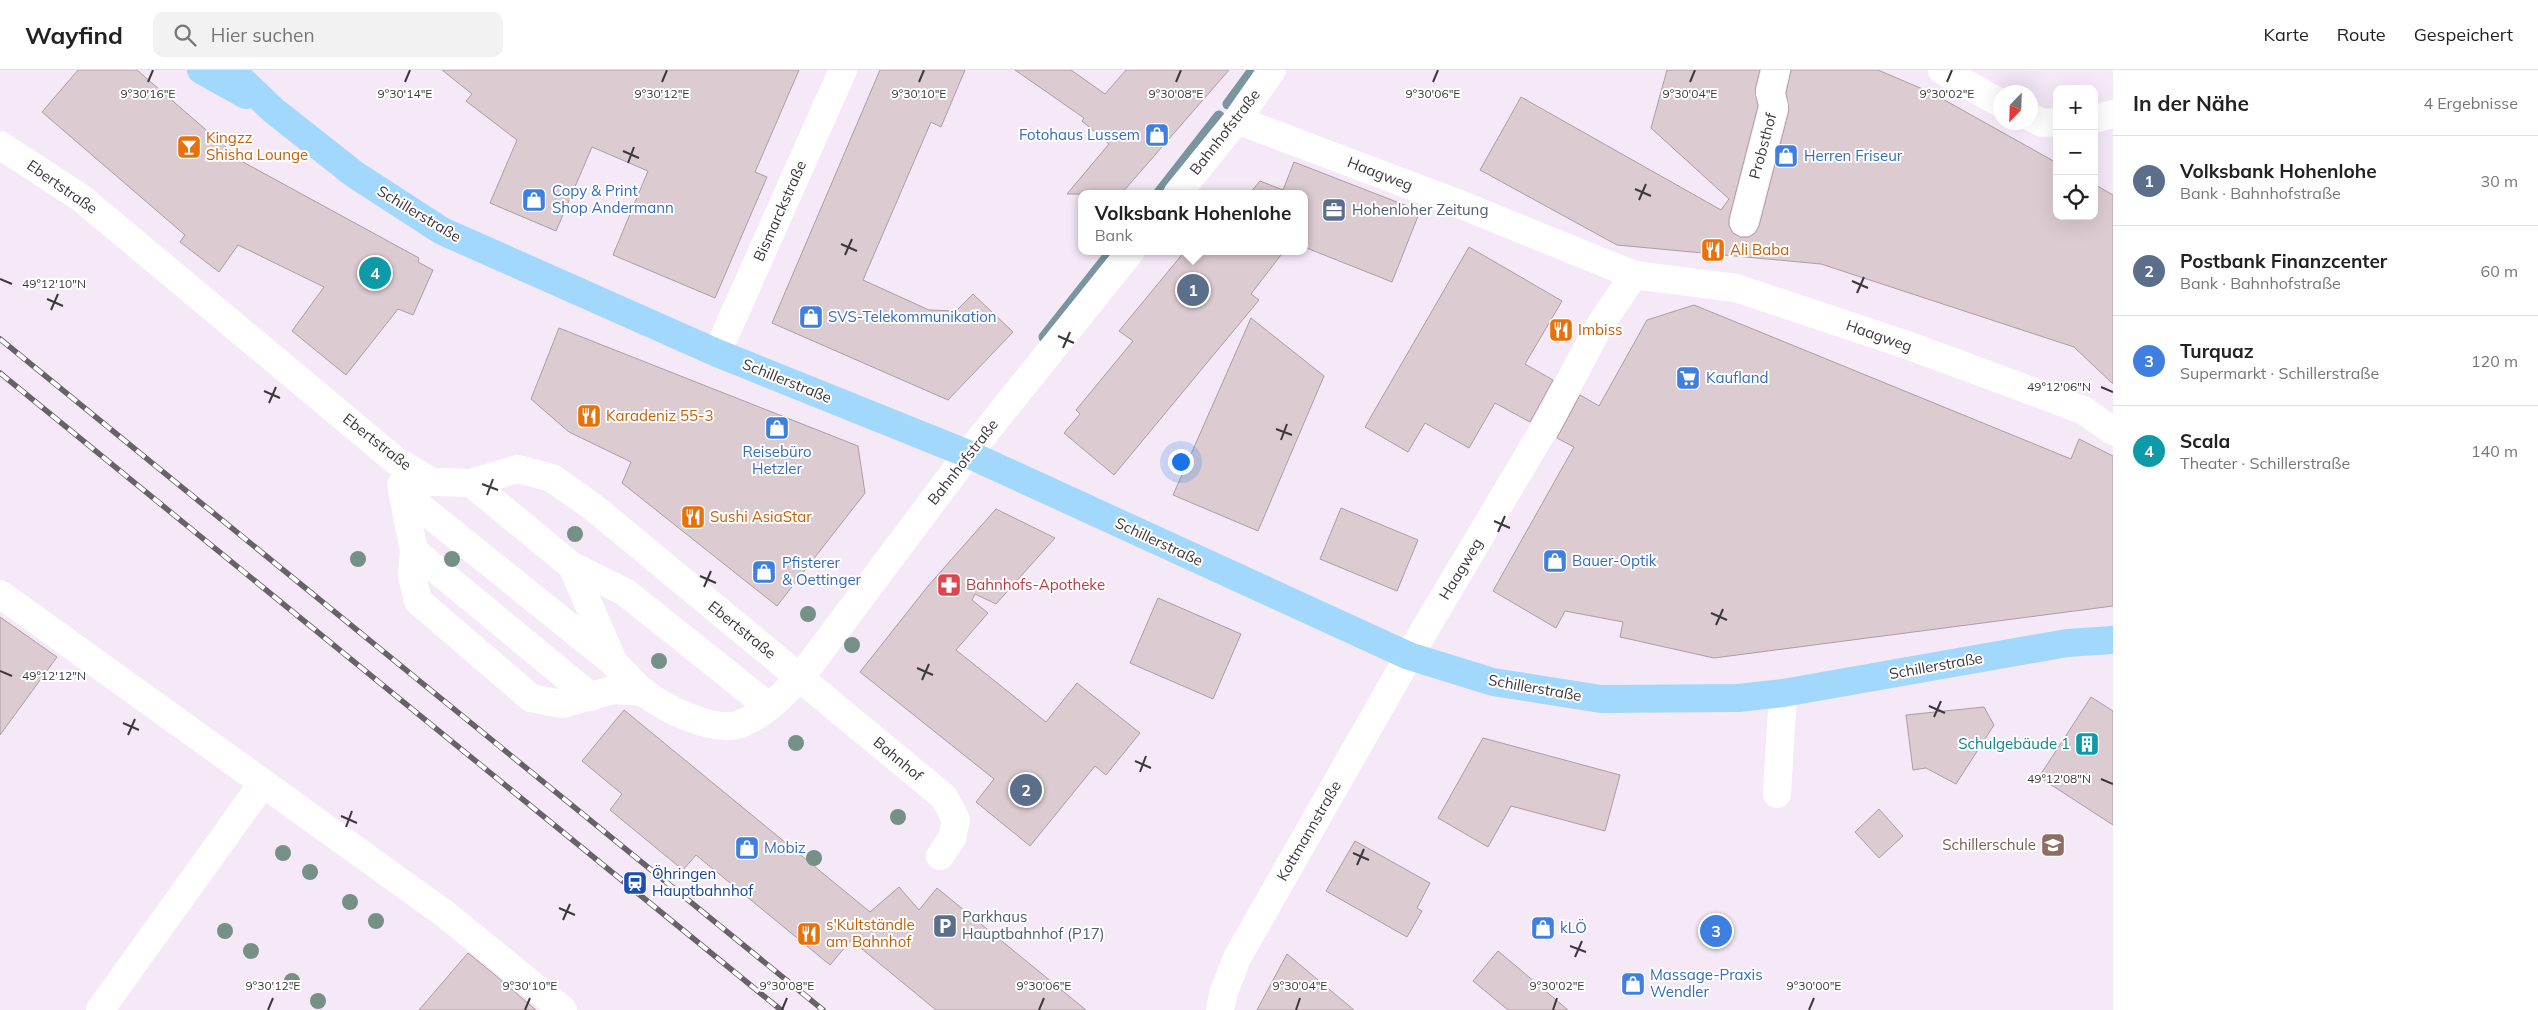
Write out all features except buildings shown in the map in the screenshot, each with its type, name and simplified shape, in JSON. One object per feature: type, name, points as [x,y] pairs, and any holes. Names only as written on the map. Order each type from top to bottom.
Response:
[{"type":"main road","name":"Schillerstraße","points":[[201,70],[273,110]]},
{"type":"main road","name":"Schillerstraße","points":[[231,70],[273,110],[354,174],[442,231],[717,353],[968,454],[1410,656],[1494,682],[1601,699],[1738,698],[1783,693],[2067,643],[2113,640]]},
{"type":"street","name":"Bismarckstraße","points":[[717,353],[843,70]]},
{"type":"street","name":"Bahnhofstraße","points":[[1180,190],[1237,120],[1272,70]]},
{"type":"street","name":"Probsthof","points":[[1744,222],[1774,106],[1770,93],[1776,70]]},
{"type":"street","points":[[1942,70],[1979,79],[1993,94]]},
{"type":"street","points":[[2098,118],[2113,114]]},
{"type":"street","name":"Haagweg","points":[[1237,120],[1457,203],[1634,275],[1736,288],[1907,345],[2083,410],[2113,431]]},
{"type":"street","points":[[2038,121],[2042,123],[2053,122]]},
{"type":"street","name":"Ebertstraße","points":[[0,145],[81,198],[395,460],[432,482],[471,483],[518,469],[552,478],[594,507],[800,678]]},
{"type":"street","name":"Bahnhofstraße","points":[[403,493],[613,662],[644,692],[679,714],[718,726],[742,724],[769,707],[800,678],[968,454],[1128,255]]},
{"type":"street","name":"Haagweg","points":[[1410,656],[1550,419],[1598,328],[1634,275]]},
{"type":"street","points":[[395,460],[414,551],[412,575],[418,601],[531,698],[562,704],[613,690],[644,692]]},
{"type":"street","points":[[471,483],[572,566],[625,592],[769,707]]},
{"type":"street","points":[[414,551],[591,696]]},
{"type":"street","points":[[572,566],[613,662]]},
{"type":"street","points":[[0,594],[446,914],[563,1010]]},
{"type":"street","name":"Kottmannstraße","points":[[1220,1010],[1223,994],[1237,958],[1410,656]]},
{"type":"street","name":"Bahnhof","points":[[800,678],[944,797],[956,820],[952,838],[940,856]]},
{"type":"street","points":[[1777,794],[1783,693]]},
{"type":"street","points":[[100,1010],[264,783]]},
{"type":"waterway","points":[[1228,104],[1253,70]]},
{"type":"waterway","points":[[1161,190],[1219,116]]},
{"type":"waterway","points":[[1044,337],[1109,255]]},
{"type":"railway","points":[[0,339],[823,1010]]},
{"type":"railway","points":[[0,373],[781,1010]]},
{"type":"place","name":"Fotohaus Lussem","points":[[1157,135]]},
{"type":"place","name":"Kingzz Shisha Lounge","points":[[189,147]]},
{"type":"place","name":"Herren Friseur","points":[[1786,156]]},
{"type":"place","name":"Copy & Print Shop Andermann","points":[[534,200]]},
{"type":"place","name":"Hohenloher Zeitung","points":[[1334,210]]},
{"type":"place","name":"Ali Baba","points":[[1713,250]]},
{"type":"place","name":"Scala","points":[[375,273]]},
{"type":"place","name":"Volksbank Hohenlohe","points":[[1193,290]]},
{"type":"place","name":"SVS-Telekommunikation","points":[[811,317]]},
{"type":"place","name":"Imbiss","points":[[1561,330]]},
{"type":"place","name":"Kaufland","points":[[1688,378]]},
{"type":"place","name":"Karadeniz 55-3","points":[[589,416]]},
{"type":"place","name":"Reisebüro Hetzler","points":[[777,428]]},
{"type":"place","name":"Sushi AsiaStar","points":[[693,517]]},
{"type":"place","name":"Bauer-Optik","points":[[1555,561]]},
{"type":"place","name":"Pfisterer & Oettinger","points":[[764,572]]},
{"type":"place","name":"Bahnhofs-Apotheke","points":[[949,585]]},
{"type":"place","name":"Schulgebäude 1","points":[[2087,744]]},
{"type":"place","name":"Postbank Finanzcenter","points":[[1026,790]]},
{"type":"place","name":"Schillerschule","points":[[2053,845]]},
{"type":"place","name":"Mobiz","points":[[747,848]]},
{"type":"place","name":"Öhringen Hauptbahnhof","points":[[635,883]]},
{"type":"place","name":"Parkhaus Hauptbahnhof (P17)","points":[[945,926]]},
{"type":"place","name":"kLÖ","points":[[1543,928]]},
{"type":"place","name":"Turquaz","points":[[1716,931]]},
{"type":"place","name":"s'Kultständle am Bahnhof","points":[[809,934]]},
{"type":"place","name":"Massage-Praxis Wendler","points":[[1633,984]]}]
